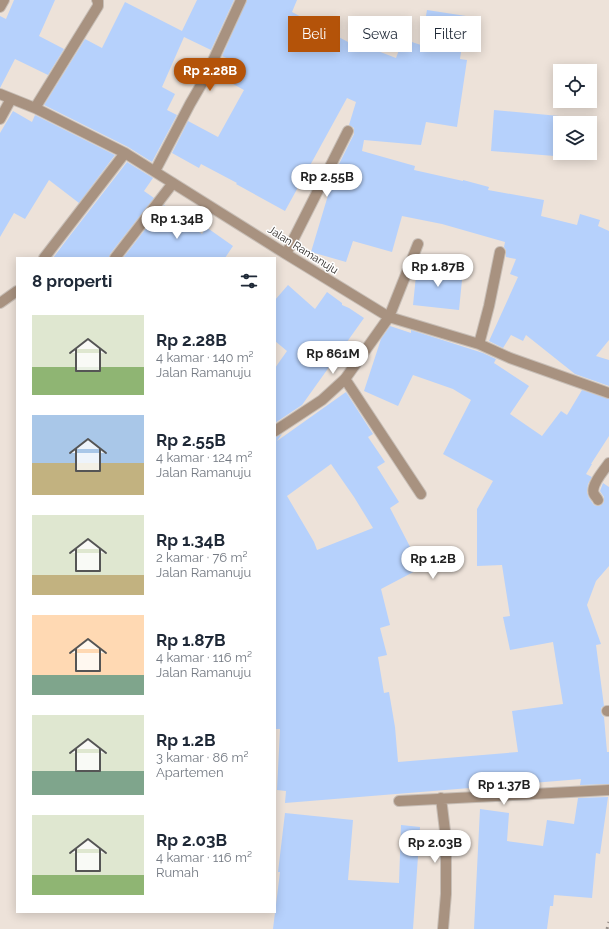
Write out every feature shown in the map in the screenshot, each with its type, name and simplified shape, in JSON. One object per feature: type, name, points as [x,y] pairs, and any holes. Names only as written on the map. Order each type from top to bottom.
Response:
[{"type":"street","points":[[0,7],[4,0]]},
{"type":"street","points":[[35,108],[98,6],[97,0]]},
{"type":"street","points":[[155,171],[205,78],[241,0]]},
{"type":"street","name":"Jalan Ramanuju","points":[[0,94],[35,108],[125,153],[389,317],[479,344],[510,358],[609,393]]},
{"type":"street","points":[[0,119],[10,99]]},
{"type":"street","points":[[286,254],[348,131]]},
{"type":"street","points":[[45,257],[125,153]]},
{"type":"street","points":[[115,257],[173,183]]},
{"type":"street","points":[[276,430],[322,400],[345,379],[389,317],[418,244]]},
{"type":"street","points":[[479,344],[489,306],[500,252]]},
{"type":"street","points":[[0,303],[16,292]]},
{"type":"street","points":[[345,379],[421,494]]},
{"type":"street","points":[[598,500],[594,495],[594,485],[609,463]]},
{"type":"street","points":[[398,801],[609,790]]},
{"type":"street","points":[[441,798],[446,847],[446,894],[443,929]]},
{"type":"building","points":[[14,0],[55,0],[39,36],[64,49],[48,75],[15,59],[0,88],[0,16],[6,19]]},
{"type":"building","points":[[197,0],[234,0],[211,50],[184,37],[162,87],[175,94],[167,110],[177,115],[152,162],[128,147],[44,105],[85,39],[102,48],[125,2],[182,31]]},
{"type":"building","points":[[247,0],[297,0],[292,12],[299,16],[288,16],[288,52],[340,52],[340,38],[348,42],[348,52],[380,52],[396,58],[398,52],[412,52],[412,42],[420,45],[420,52],[461,52],[460,59],[467,60],[457,127],[426,122],[421,145],[364,140],[362,151],[415,166],[414,170],[489,187],[488,190],[544,200],[541,216],[577,225],[580,214],[600,220],[598,226],[609,231],[609,340],[596,356],[609,360],[609,386],[575,374],[526,335],[523,341],[511,335],[503,348],[489,341],[518,277],[510,274],[516,259],[506,257],[506,250],[504,247],[505,242],[442,224],[402,216],[392,252],[353,241],[346,262],[311,252],[335,172],[354,134],[354,128],[349,125],[356,102],[347,98],[285,211],[201,164],[199,168],[172,153],[188,121],[218,137],[244,90],[224,79],[233,61],[222,56]]},
{"type":"building","points":[[427,10],[466,16],[426,16]]},
{"type":"building","points":[[494,110],[559,116],[553,116],[553,156],[491,151]]},
{"type":"building","points":[[13,111],[32,122],[35,115],[115,155],[79,203],[49,180],[25,219],[14,213],[0,237],[0,133]]},
{"type":"building","points":[[127,162],[153,178],[144,191],[154,198],[110,254],[109,257],[54,257]]},
{"type":"building","points":[[164,205],[202,234],[206,227],[233,246],[226,257],[124,257]]},
{"type":"building","points":[[417,266],[463,270],[459,310],[413,305]]},
{"type":"building","points":[[288,285],[315,309],[327,292],[342,303],[342,305],[364,318],[302,405],[276,422],[276,367],[287,351],[276,342],[276,299]]},
{"type":"building","points":[[390,326],[411,333],[411,330],[483,353],[496,359],[494,363],[529,386],[510,414],[542,436],[561,411],[567,415],[582,390],[609,399],[609,436],[586,474],[592,477],[588,484],[587,492],[594,505],[600,506],[604,502],[604,497],[600,491],[603,483],[609,487],[609,566],[596,581],[587,605],[601,644],[596,645],[604,706],[601,708],[601,711],[604,717],[607,752],[609,752],[609,784],[580,785],[581,779],[285,803],[286,791],[277,790],[280,729],[276,729],[276,437],[282,434],[277,441],[346,392],[373,434],[368,437],[385,462],[377,467],[399,502],[390,508],[421,568],[381,589],[390,625],[380,628],[387,655],[378,657],[384,693],[389,692],[395,727],[398,762],[518,752],[512,711],[563,704],[553,642],[510,650],[503,617],[510,616],[502,565],[477,566],[477,509],[493,481],[443,454],[471,400],[453,389],[413,375],[398,406],[364,391],[381,339]],"holes":[[[331,464],[373,528],[317,550],[314,542],[287,496]]]},
{"type":"building","points":[[608,797],[600,854],[596,853],[592,898],[554,895],[553,906],[550,906],[547,929],[474,929],[480,809],[509,813],[507,841],[543,846],[547,820],[574,824],[578,798]]},
{"type":"building","points":[[285,813],[353,820],[348,880],[399,883],[401,825],[420,827],[413,929],[273,929],[280,872],[278,872]]},
{"type":"railway","points":[[607,929],[609,922]]}]
